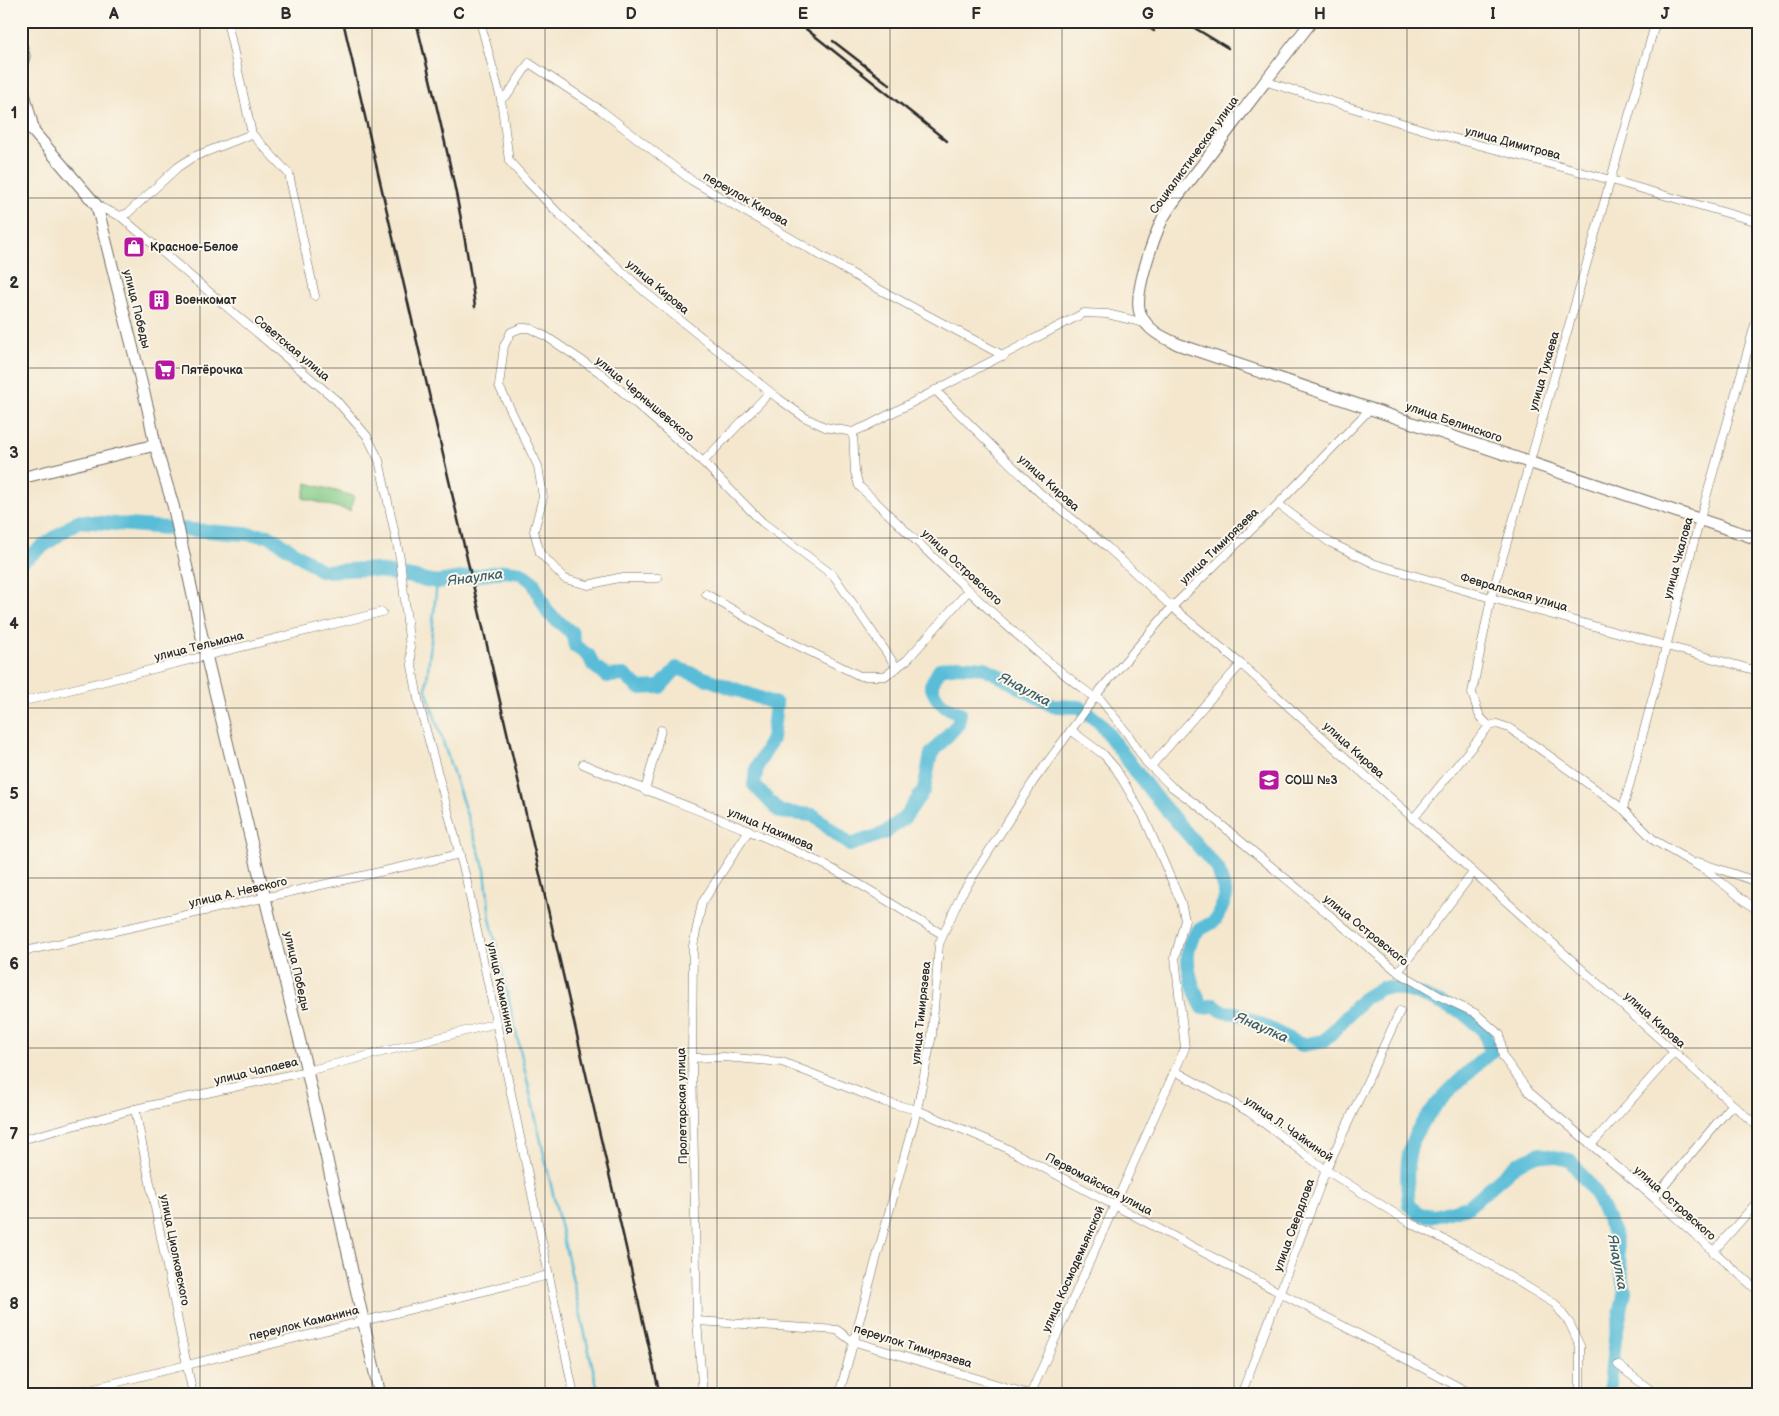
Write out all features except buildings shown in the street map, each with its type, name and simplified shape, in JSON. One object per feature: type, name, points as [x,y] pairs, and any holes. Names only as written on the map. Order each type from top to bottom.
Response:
[{"type":"street","points":[[227,21],[252,134],[289,174],[315,296]]},
{"type":"street","name":"улица Кирова","points":[[480,21],[501,99],[508,160],[559,214],[645,292],[770,392],[804,417],[825,427],[853,432]]},
{"type":"street","name":"Социалистическая улица","points":[[1145,323],[1140,311],[1139,300],[1151,247],[1164,216],[1264,81],[1312,21]]},
{"type":"street","name":"улица Тукаева","points":[[1489,726],[1480,717],[1472,693],[1491,598],[1656,21]]},
{"type":"street","points":[[21,45],[24,56],[21,67]]},
{"type":"street","name":"переулок Кирова","points":[[501,99],[509,93],[529,63],[602,111],[691,180],[873,286],[1004,356]]},
{"type":"street","name":"улица Димитрова","points":[[1264,81],[1438,134],[1611,180],[1758,222]]},
{"type":"street","points":[[21,82],[33,130]]},
{"type":"street","points":[[21,118],[97,206]]},
{"type":"street","points":[[120,216],[128,213],[178,167],[193,157],[252,134]]},
{"type":"street","name":"Советская улица","points":[[97,206],[120,216],[336,400],[361,428],[379,460],[400,558],[404,587]]},
{"type":"street","name":"улица Победы","points":[[97,206],[148,409],[155,445],[173,505],[206,656],[306,1071],[380,1395]]},
{"type":"street","points":[[853,432],[1004,356],[1049,330],[1084,314],[1107,314],[1145,323]]},
{"type":"street","name":"улица Чкалова","points":[[1623,810],[1700,519],[1758,314]]},
{"type":"street","name":"улица Белинского","points":[[1145,323],[1160,337],[1180,345],[1758,540]]},
{"type":"street","name":"улица Чернышевского","points":[[658,578],[618,578],[588,585],[565,579],[540,554],[534,531],[543,497],[538,466],[499,386],[504,346],[511,332],[521,328],[529,328],[547,337],[602,374],[703,462],[762,522],[834,576],[897,668]]},
{"type":"street","name":"улица Кирова","points":[[935,390],[1040,493],[1106,546],[1172,607],[1241,664],[1472,874],[1539,930],[1758,1127]]},
{"type":"street","points":[[703,462],[770,392]]},
{"type":"street","name":"улица Тимирязева","points":[[838,1395],[917,1110],[932,1035],[939,944],[942,934],[962,895],[1034,782],[1096,696],[1172,607],[1278,504],[1371,408]]},
{"type":"street","name":"улица Островского","points":[[853,432],[853,457],[859,486],[969,590],[1070,679],[1096,696],[1146,762],[1172,787],[1201,808],[1398,972],[1440,997],[1475,1013],[1500,1036],[1503,1057],[1528,1092],[1654,1198],[1758,1291]]},
{"type":"street","points":[[21,478],[155,445]]},
{"type":"street","name":"Февральская улица","points":[[1278,504],[1329,542],[1375,564],[1491,598],[1758,671]]},
{"type":"street","name":"улица Каманина","points":[[404,587],[412,666],[419,704],[460,854],[574,1395]]},
{"type":"street","points":[[706,594],[776,635],[860,676],[885,676],[907,660],[969,590]]},
{"type":"street","name":"улица Тельмана","points":[[21,702],[382,612]]},
{"type":"street","points":[[1152,766],[1241,664]]},
{"type":"street","points":[[1413,819],[1489,726],[1497,724],[1516,732],[1623,810],[1655,841],[1731,888],[1758,911]]},
{"type":"street","points":[[645,791],[661,730]]},
{"type":"street","points":[[1072,731],[1104,755],[1116,769],[1144,817],[1181,902],[1185,920],[1175,957],[1184,1048],[1175,1071]]},
{"type":"street","name":"улица Нахимова","points":[[582,764],[645,791],[749,830],[822,864],[942,934]]},
{"type":"street","name":"Пролетарская улица","points":[[702,1395],[697,1322],[692,1058],[693,946],[702,903],[749,830]]},
{"type":"street","name":"улица А. Невского","points":[[23,952],[460,854]]},
{"type":"street","points":[[1680,856],[1758,882]]},
{"type":"street","points":[[1398,972],[1472,874]]},
{"type":"street","points":[[21,935],[23,952]]},
{"type":"street","name":"улица Свердлова","points":[[1241,1395],[1326,1170],[1400,1011]]},
{"type":"street","name":"улица Чапаева","points":[[21,1140],[135,1109],[306,1071],[497,1023]]},
{"type":"street","points":[[1591,1145],[1674,1052]]},
{"type":"street","name":"Первомайская улица","points":[[692,1058],[724,1057],[782,1062],[885,1102],[917,1110],[1002,1146],[1474,1395]]},
{"type":"street","name":"улица Л. Чайкиной","points":[[1175,1071],[1249,1112],[1326,1170],[1410,1223],[1466,1250],[1555,1304],[1570,1324],[1580,1346],[1580,1395]]},
{"type":"street","name":"улица Космодемьянской","points":[[1031,1395],[1113,1204],[1175,1071]]},
{"type":"street","points":[[1654,1198],[1732,1105]]},
{"type":"street","name":"улица Циолковского","points":[[135,1109],[193,1395]]},
{"type":"street","points":[[1714,1252],[1758,1201]]},
{"type":"street","name":"переулок Каманина","points":[[66,1395],[362,1320],[548,1276]]},
{"type":"street","name":"переулок Тимирязева","points":[[697,1322],[837,1330],[852,1341],[1031,1395]]},
{"type":"street","points":[[1618,1365],[1657,1395]]},
{"type":"green space","points":[[307,483],[354,496],[350,511],[303,498]]},
{"type":"waterway","name":"Янаулка","points":[[21,562],[78,521],[270,536],[322,571],[369,569],[437,582],[506,571],[521,573],[533,582],[548,613],[572,633],[575,646],[589,656],[593,665],[607,676],[624,675],[639,688],[660,687],[677,668],[776,704],[772,739],[757,767],[754,785],[780,812],[813,815],[850,845],[885,833],[905,817],[924,790],[931,754],[958,724],[960,713],[941,703],[935,696],[931,685],[940,669],[957,666],[985,668],[1053,706],[1080,707],[1100,723],[1152,793],[1218,869],[1226,896],[1216,918],[1198,931],[1192,939],[1189,948],[1188,958],[1191,980],[1203,1008],[1214,1005],[1224,1012],[1237,1013],[1302,1045],[1324,1041],[1363,999],[1381,988],[1394,988],[1416,993],[1462,1012],[1484,1031],[1491,1052],[1436,1105],[1413,1140],[1408,1164],[1409,1205],[1419,1214],[1434,1216],[1468,1207],[1518,1163],[1540,1154],[1570,1160],[1594,1191],[1614,1233],[1625,1291],[1615,1339],[1609,1395]]},
{"type":"waterway","points":[[437,582],[426,690],[485,870],[490,918],[599,1395]]},
{"type":"railway","points":[[343,21],[660,1395]]},
{"type":"railway","points":[[416,21],[457,199],[475,307]]},
{"type":"railway","points":[[796,21],[947,141]]},
{"type":"railway","points":[[1139,21],[1154,31]]},
{"type":"railway","points":[[1183,21],[1228,48]]},
{"type":"railway","points":[[833,41],[890,85]]},
{"type":"place","name":"Красное-Белое","points":[[134,247]]},
{"type":"place","name":"Военкомат","points":[[159,300]]},
{"type":"place","name":"Пятёрочка","points":[[165,370]]},
{"type":"place","name":"СОШ №3","points":[[1269,780]]}]
